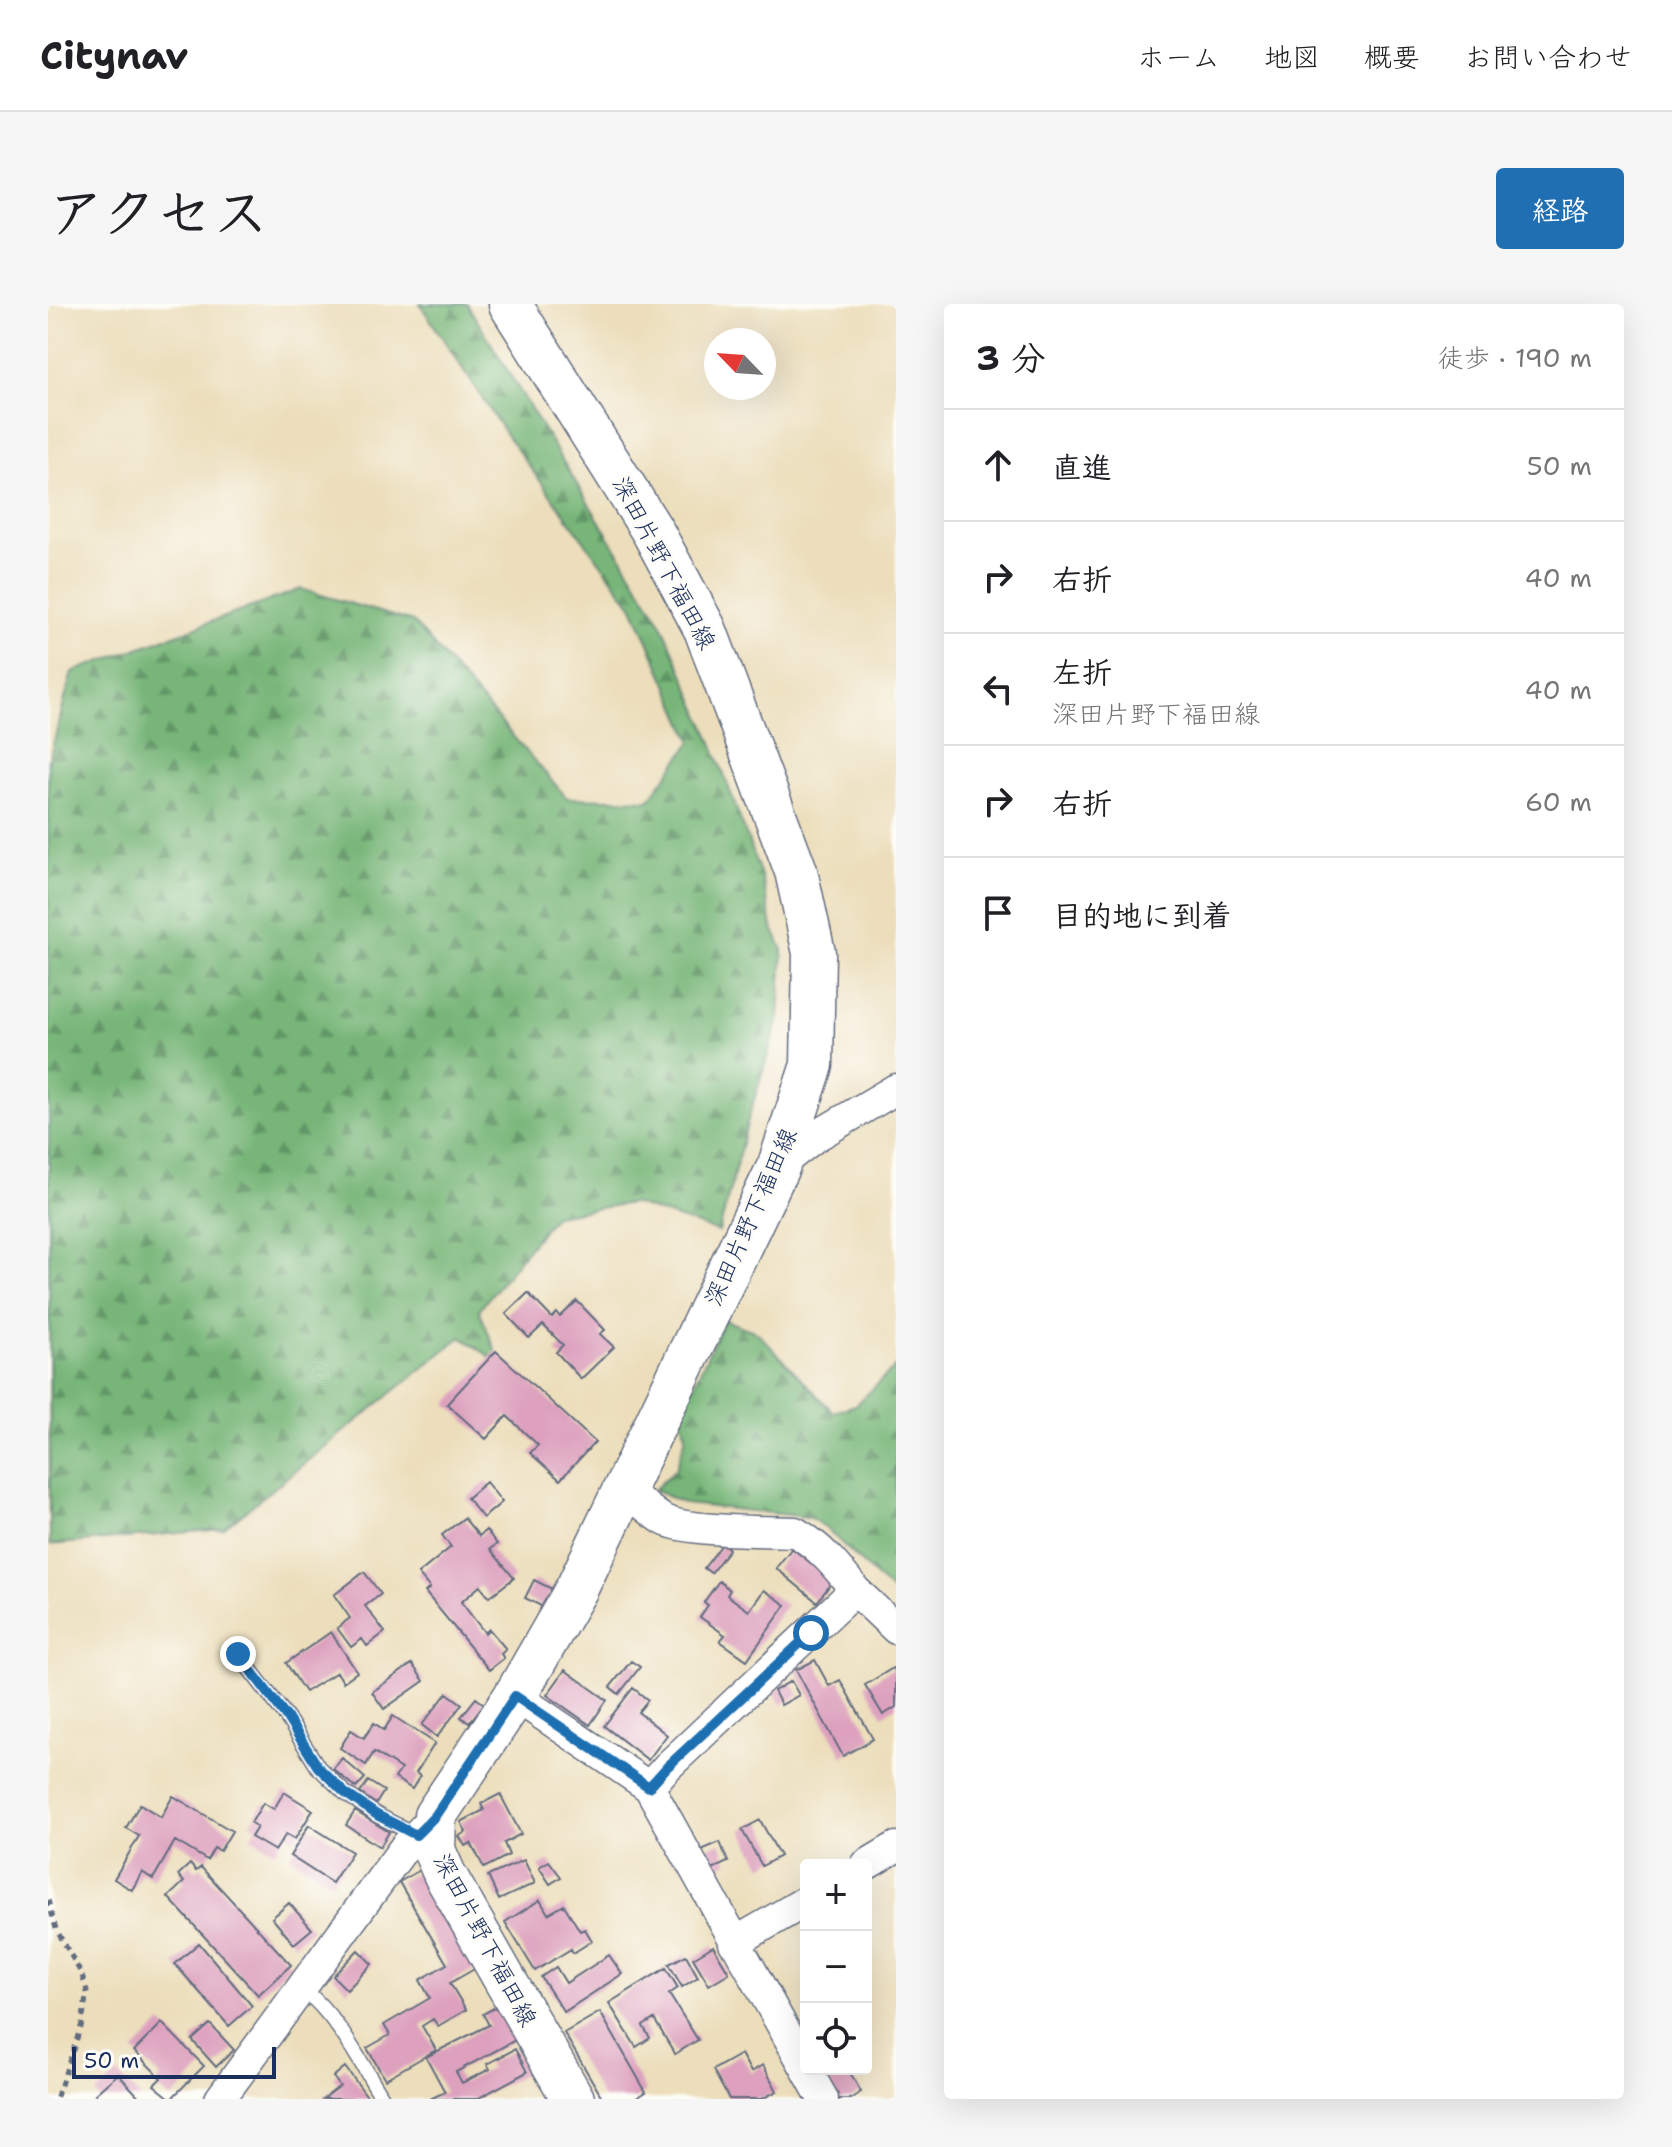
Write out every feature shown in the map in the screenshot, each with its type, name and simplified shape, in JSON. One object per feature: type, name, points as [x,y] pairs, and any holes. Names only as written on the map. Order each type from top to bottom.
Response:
[{"type":"main road","name":"深田片野下福田線","points":[[510,304],[653,532],[705,629],[796,871],[814,953],[812,1065],[779,1165],[577,1588],[515,1696],[426,1826],[445,1875],[573,2099]]},
{"type":"street","points":[[779,1165],[815,1137],[896,1089]]},
{"type":"street","points":[[624,1490],[664,1520],[684,1526],[795,1532],[807,1538],[896,1629]]},
{"type":"street","points":[[649,1787],[855,1590]]},
{"type":"street","points":[[515,1696],[649,1787],[823,2099]]},
{"type":"street","points":[[220,2099],[404,1848],[426,1826]]},
{"type":"street","points":[[872,1861],[896,1847]]},
{"type":"street","points":[[734,1943],[800,1904]]},
{"type":"lane","points":[[238,1654],[286,1716],[318,1767],[345,1793],[377,1815],[426,1826]]},
{"type":"lane","points":[[302,1988],[336,2024],[383,2099]]},
{"type":"path","points":[[48,1900],[56,1929],[81,1973],[87,1991],[82,2024],[56,2099]]},
{"type":"green space","points":[[420,304],[467,304],[662,624],[713,745],[762,878],[772,926],[783,950],[779,1018],[719,1232],[632,1203],[555,1215],[479,1310],[501,1364],[461,1337],[223,1529],[50,1545],[48,764],[72,672],[301,589],[413,622],[567,798],[649,800],[692,741],[633,607],[507,436]]},
{"type":"green space","points":[[724,1320],[757,1332],[833,1412],[856,1405],[896,1366],[896,1596],[825,1527],[808,1517],[685,1504],[654,1490],[676,1469],[686,1436],[680,1414]]},
{"type":"building","points":[[528,1293],[552,1318],[557,1313],[560,1317],[577,1301],[605,1330],[600,1334],[614,1347],[581,1379],[556,1352],[563,1345],[543,1325],[529,1338],[506,1314]]},
{"type":"building","points":[[496,1351],[595,1442],[560,1480],[530,1453],[538,1445],[507,1416],[486,1439],[447,1404]]},
{"type":"building","points":[[486,1482],[502,1502],[483,1518],[467,1498]]},
{"type":"building","points":[[464,1518],[479,1536],[486,1530],[497,1544],[490,1549],[514,1578],[489,1597],[480,1586],[461,1602],[485,1633],[489,1629],[506,1649],[501,1654],[504,1658],[489,1670],[425,1592],[430,1588],[418,1574],[451,1547],[442,1535]]},
{"type":"building","points":[[723,1543],[729,1549],[711,1573],[704,1568]]},
{"type":"building","points":[[792,1548],[833,1581],[817,1602],[776,1568]]},
{"type":"building","points":[[364,1572],[381,1594],[365,1606],[385,1632],[367,1646],[362,1639],[351,1647],[337,1628],[350,1618],[334,1595]]},
{"type":"building","points":[[534,1580],[552,1589],[543,1607],[525,1598]]},
{"type":"building","points":[[719,1581],[730,1590],[727,1595],[749,1611],[764,1590],[786,1605],[747,1660],[720,1641],[725,1635],[700,1617],[708,1605],[704,1602]]},
{"type":"building","points":[[331,1632],[357,1672],[343,1682],[337,1672],[305,1692],[286,1663]]},
{"type":"building","points":[[815,1660],[829,1686],[840,1680],[873,1739],[843,1756],[796,1670]]},
{"type":"building","points":[[631,1661],[640,1667],[619,1694],[610,1687]]},
{"type":"building","points":[[412,1664],[424,1681],[384,1709],[372,1692]]},
{"type":"building","points":[[893,1668],[896,1673],[896,1707],[883,1715],[865,1685]]},
{"type":"building","points":[[565,1670],[607,1700],[590,1725],[547,1695]]},
{"type":"building","points":[[791,1681],[799,1695],[781,1705],[774,1691]]},
{"type":"building","points":[[633,1688],[648,1700],[638,1712],[667,1735],[648,1760],[604,1726]]},
{"type":"building","points":[[447,1693],[462,1704],[437,1737],[422,1725]]},
{"type":"building","points":[[476,1698],[484,1704],[469,1723],[461,1717]]},
{"type":"building","points":[[393,1716],[435,1743],[416,1773],[420,1776],[412,1789],[395,1778],[401,1769],[374,1752],[366,1765],[340,1748],[351,1730],[364,1738],[374,1723],[384,1730]]},
{"type":"building","points":[[342,1758],[365,1778],[356,1788],[333,1769]]},
{"type":"building","points":[[368,1781],[384,1791],[376,1804],[360,1793]]},
{"type":"building","points":[[284,1792],[313,1810],[295,1839],[286,1834],[275,1851],[251,1837],[257,1827],[251,1823],[263,1803],[274,1809]]},
{"type":"building","points":[[500,1794],[521,1834],[504,1843],[509,1855],[484,1868],[471,1843],[465,1846],[459,1836],[466,1832],[461,1822],[484,1810],[481,1804]]},
{"type":"building","points":[[173,1796],[232,1831],[220,1851],[214,1848],[207,1860],[175,1841],[153,1879],[142,1872],[132,1890],[114,1879],[139,1836],[126,1828],[140,1804],[161,1817]]},
{"type":"building","points":[[355,1811],[389,1832],[380,1847],[346,1825]]},
{"type":"building","points":[[760,1820],[780,1856],[762,1866],[742,1830]]},
{"type":"building","points":[[309,1825],[352,1852],[332,1883],[290,1856]]},
{"type":"building","points":[[720,1842],[728,1862],[708,1871],[699,1851]]},
{"type":"building","points":[[524,1860],[535,1883],[499,1900],[488,1876]]},
{"type":"building","points":[[549,1861],[561,1877],[550,1884],[539,1867]]},
{"type":"building","points":[[190,1864],[196,1871],[201,1867],[291,1965],[258,1995],[168,1897],[184,1882],[178,1875]]},
{"type":"building","points":[[422,1869],[478,1967],[450,1983],[466,2010],[438,2026],[433,2019],[422,2026],[436,2050],[385,2079],[367,2048],[390,2035],[384,2025],[430,1998],[420,1980],[447,1964],[399,1882]]},
{"type":"building","points":[[540,1900],[548,1914],[564,1905],[580,1931],[585,1929],[592,1941],[573,1953],[571,1949],[535,1971],[505,1922]]},
{"type":"building","points":[[289,1903],[312,1929],[294,1944],[272,1918]]},
{"type":"building","points":[[199,1943],[252,2006],[229,2026],[175,1964]]},
{"type":"building","points":[[713,1946],[729,1973],[709,1985],[693,1958]]},
{"type":"building","points":[[358,1950],[372,1964],[347,1990],[333,1976]]},
{"type":"building","points":[[609,1955],[622,1974],[564,2012],[541,1977],[556,1967],[566,1983]]},
{"type":"building","points":[[686,1955],[698,1977],[682,1987],[669,1964]]},
{"type":"building","points":[[666,1968],[678,1988],[669,1994],[698,2040],[675,2054],[654,2019],[643,2026],[650,2038],[636,2047],[609,2003]]},
{"type":"building","points":[[503,2003],[521,2037],[456,2072],[462,2083],[490,2069],[487,2064],[515,2049],[527,2072],[477,2099],[430,2099],[445,2092],[426,2057],[489,2025],[483,2014]]},
{"type":"building","points":[[600,2012],[646,2092],[635,2099],[603,2099],[564,2033]]},
{"type":"building","points":[[162,2023],[204,2066],[171,2099],[154,2085],[161,2078],[134,2051]]},
{"type":"building","points":[[210,2024],[234,2050],[216,2067],[192,2040]]},
{"type":"building","points":[[741,2054],[751,2072],[763,2065],[777,2091],[762,2099],[729,2099],[713,2070]]},
{"type":"building","points":[[345,2067],[369,2099],[323,2099],[340,2086],[333,2077]]},
{"type":"building","points":[[118,2074],[141,2099],[100,2099],[95,2094]]},
{"type":"building","points":[[825,2075],[851,2075],[861,2092],[850,2099],[839,2099]]},
{"type":"route","points":[[238,1654],[286,1716],[318,1767],[345,1793],[377,1815],[416,1835],[435,1816],[515,1696],[649,1787],[811,1633]]}]
